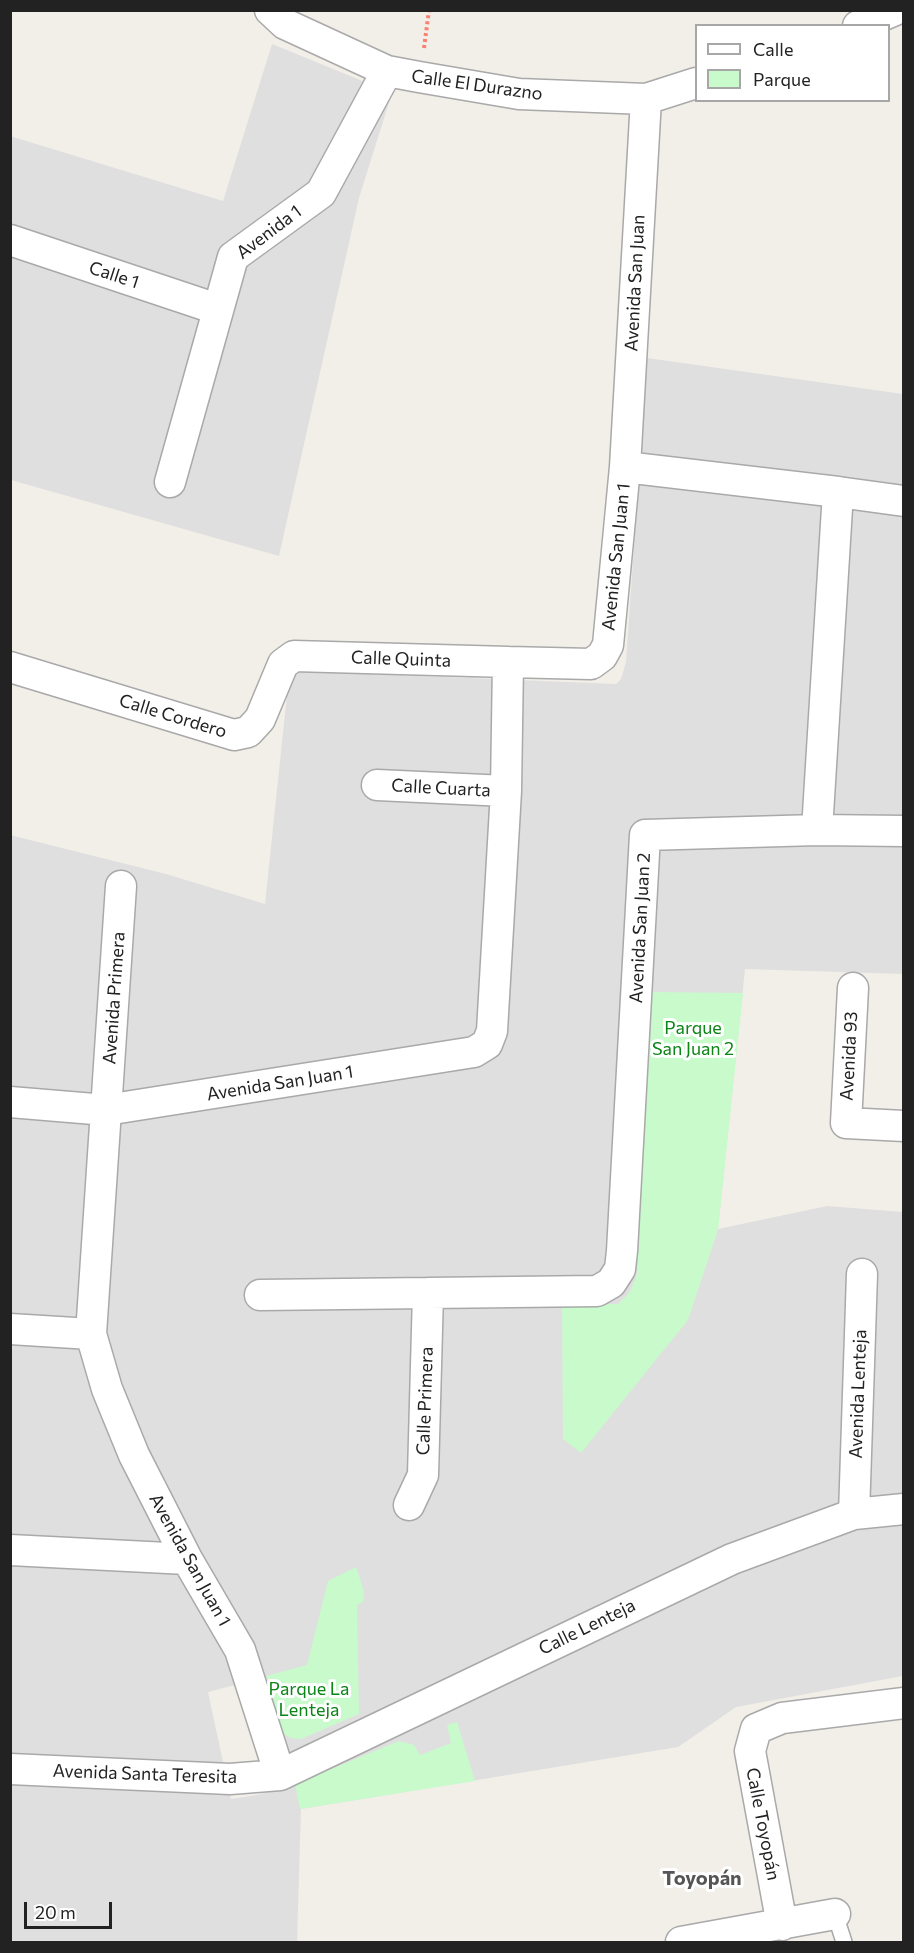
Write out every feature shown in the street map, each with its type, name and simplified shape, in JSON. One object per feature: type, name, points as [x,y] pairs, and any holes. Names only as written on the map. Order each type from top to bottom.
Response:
[{"type":"street","name":"Calle El Durazno","points":[[270,10],[285,24],[387,71],[419,77],[519,94],[646,99],[695,83]]},
{"type":"street","points":[[863,24],[895,10]]},
{"type":"street","name":"Avenida 1","points":[[170,482],[233,257],[321,193],[387,71]]},
{"type":"street","name":"Avenida San Juan","points":[[625,467],[646,99]]},
{"type":"street","name":"Calle 1","points":[[10,240],[217,309]]},
{"type":"street","points":[[625,467],[903,501]]},
{"type":"street","name":"Avenida San Juan 1","points":[[280,1775],[240,1650],[187,1559],[130,1446],[107,1389],[91,1334],[106,1110],[474,1052],[487,1044],[492,1031],[506,791],[508,662],[591,664],[603,656],[608,645],[625,467]]},
{"type":"street","points":[[838,492],[817,830],[903,831]]},
{"type":"street","name":"Calle Quinta","points":[[294,656],[508,662]]},
{"type":"street","name":"Calle Cordero","points":[[10,667],[234,735],[248,732],[260,719],[283,664],[294,656]]},
{"type":"street","name":"Calle Cuarta","points":[[377,785],[506,791]]},
{"type":"street","name":"Avenida San Juan 2","points":[[260,1294],[597,1291],[611,1283],[620,1269],[622,1251],[645,835],[817,830]]},
{"type":"street","name":"Avenida Primera","points":[[106,1110],[121,886]]},
{"type":"street","name":"Avenida 93","points":[[853,988],[846,1123],[903,1126]]},
{"type":"street","points":[[10,1102],[106,1110]]},
{"type":"street","name":"Avenida Lenteja","points":[[854,1514],[862,1274]]},
{"type":"street","name":"Calle Primera","points":[[409,1505],[423,1475],[428,1293]]},
{"type":"street","points":[[10,1329],[91,1334]]},
{"type":"street","name":"Calle Lenteja","points":[[280,1775],[732,1559],[854,1514],[903,1509]]},
{"type":"street","points":[[10,1550],[187,1559]]},
{"type":"street","name":"Calle Toyopán","points":[[782,1925],[750,1751],[756,1729],[782,1718],[903,1703]]},
{"type":"street","name":"Avenida Santa Teresita","points":[[10,1769],[230,1779],[280,1775]]},
{"type":"street","points":[[681,1942],[835,1914]]},
{"type":"lane","points":[[835,1914],[844,1942]]},
{"type":"path","points":[[419,77],[429,10]]},
{"type":"shaded area","points":[[272,44],[392,93],[359,198],[279,556],[11,480],[10,136],[223,201]]},
{"type":"shaded area","points":[[647,358],[903,394],[903,974],[745,969],[718,1229],[827,1206],[903,1212],[903,1676],[736,1707],[678,1747],[301,1809],[297,1942],[11,1942],[10,835],[166,874],[265,904],[288,685],[298,671],[616,684],[621,679],[626,662]],"holes":[[[266,1677],[294,1784],[257,1795],[231,1799],[208,1692]]]},
{"type":"green space","name":"Parque San Juan 2","points":[[651,992],[743,993],[718,1230],[688,1320],[581,1453],[563,1439],[562,1305],[618,1304],[630,1292],[637,1274]]},
{"type":"green space","name":"Parque La Lenteja","points":[[356,1567],[364,1591],[363,1602],[357,1605],[359,1714],[301,1739],[291,1738],[282,1733],[266,1676],[307,1665],[328,1581]]},
{"type":"green space","name":"Parque La Lenteja","points":[[457,1722],[475,1781],[300,1809],[295,1784],[399,1741],[414,1745],[420,1755],[451,1743],[447,1725]]},
{"type":"district","name":"Toyopán","points":[[702,1878]]}]
